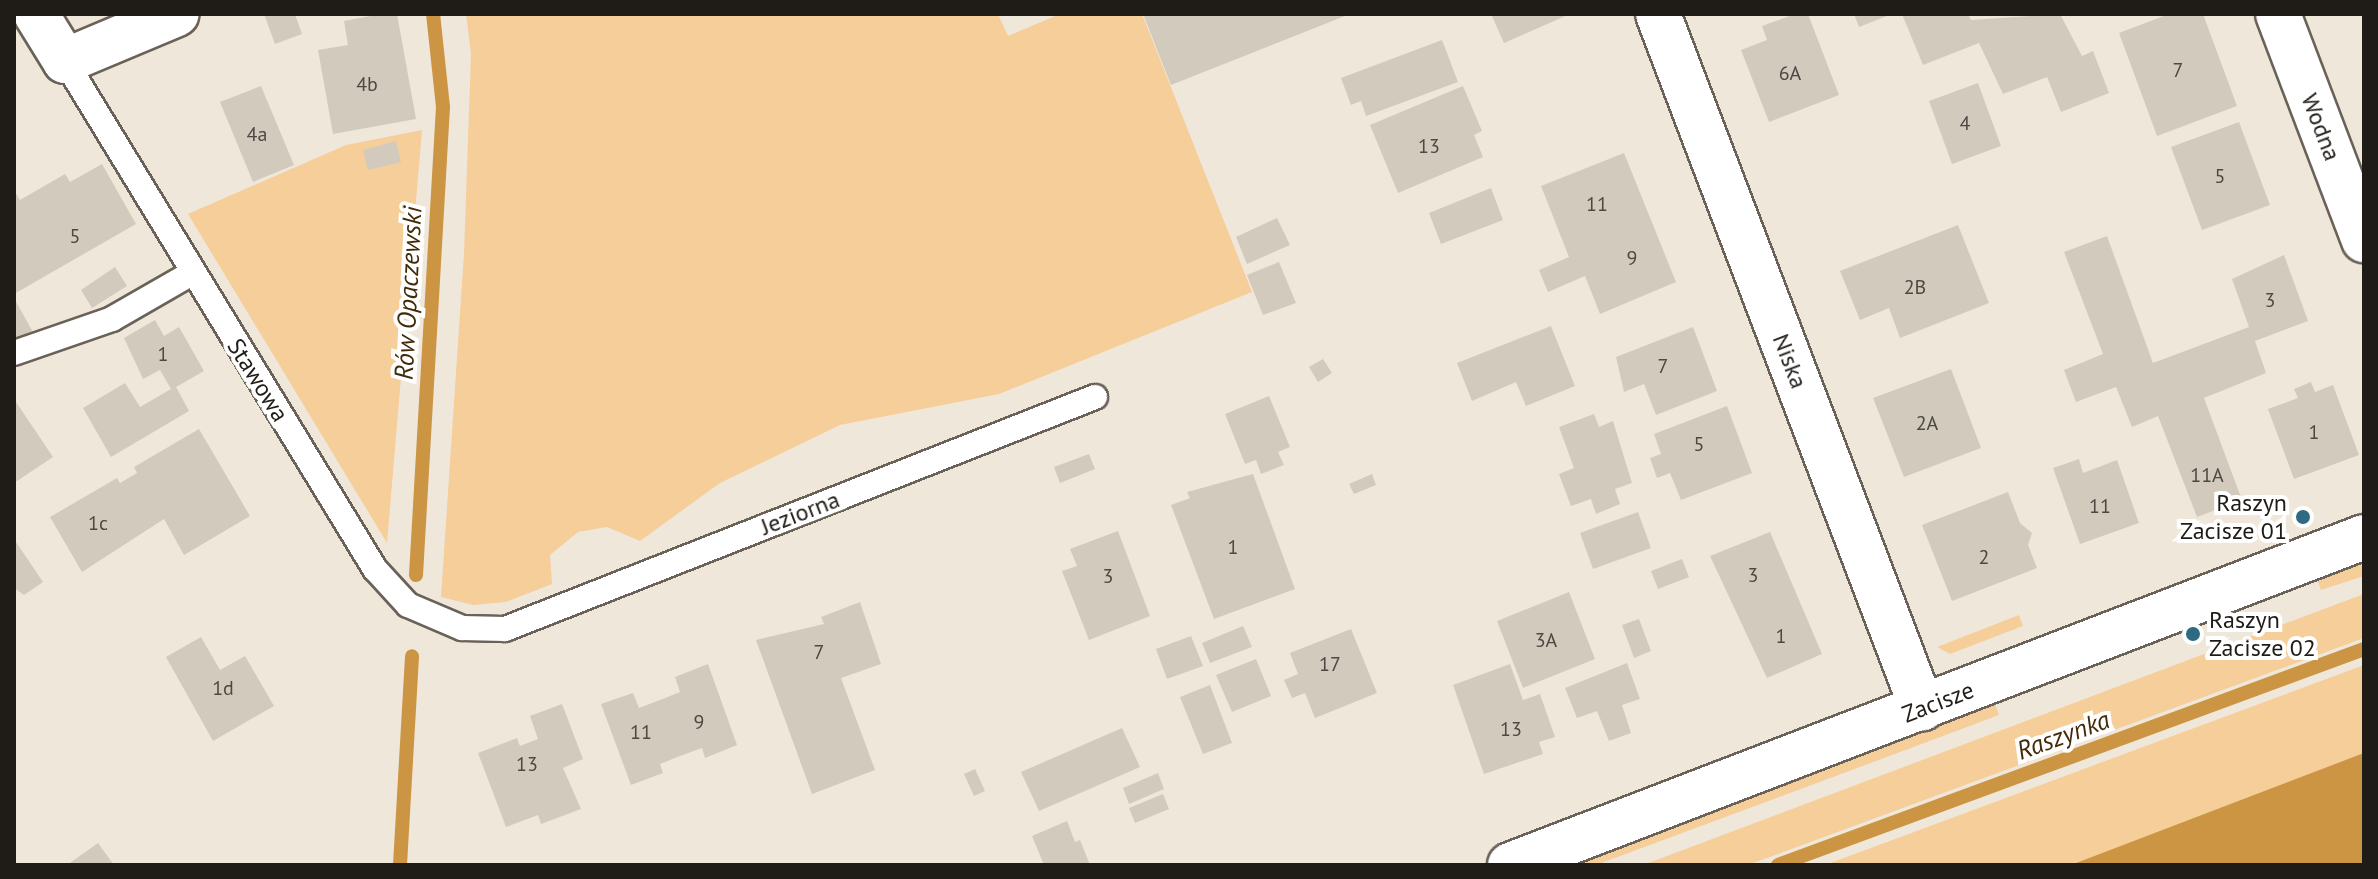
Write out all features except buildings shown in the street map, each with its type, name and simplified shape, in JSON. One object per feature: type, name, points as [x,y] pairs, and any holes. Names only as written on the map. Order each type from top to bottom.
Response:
[{"type":"street","name":"Stawowa","points":[[36,14],[65,61]]},
{"type":"street","points":[[65,61],[177,14]]},
{"type":"street","name":"Niska","points":[[1658,14],[1922,708]]},
{"type":"street","name":"Wodna","points":[[2278,14],[2364,240]]},
{"type":"street","name":"Zacisze","points":[[1510,865],[2364,537]]},
{"type":"lane","name":"Stawowa","points":[[65,61],[375,569],[408,605],[462,628],[505,629]]},
{"type":"lane","points":[[14,353],[112,319],[192,273]]},
{"type":"lane","name":"Jeziorna","points":[[505,629],[1095,397]]},
{"type":"shaded area","points":[[466,14],[998,14],[1008,36],[1060,14],[1142,14],[1252,292],[999,394],[840,425],[720,483],[640,541],[607,527],[578,532],[550,555],[552,584],[506,602],[473,605],[441,597],[464,253],[471,54]]},
{"type":"shaded area","points":[[422,130],[387,543],[188,214],[346,145]]},
{"type":"shaded area","points":[[2364,560],[2364,576],[2321,590],[2317,579]]},
{"type":"shaded area","points":[[2364,594],[2364,638],[1748,865],[1643,865]]},
{"type":"shaded area","points":[[2019,615],[2023,626],[1950,654],[1937,647]]},
{"type":"shaded area","points":[[2364,665],[2364,865],[1825,865]]},
{"type":"shaded area","points":[[1995,704],[1999,715],[1596,865],[1566,865]]},
{"type":"shaded area","points":[[2364,753],[2364,865],[2071,865]]},
{"type":"waterway","name":"Rów Opaczewski","points":[[416,575],[443,107],[433,14]]},
{"type":"waterway","name":"Raszynka","points":[[1778,865],[2364,649]]},
{"type":"waterway","name":"Rów Opaczewski","points":[[400,865],[412,656]]},
{"type":"place","name":"Raszyn Zacisze 01","points":[[2303,517]]},
{"type":"place","name":"Raszyn Zacisze 02","points":[[2193,634]]}]
